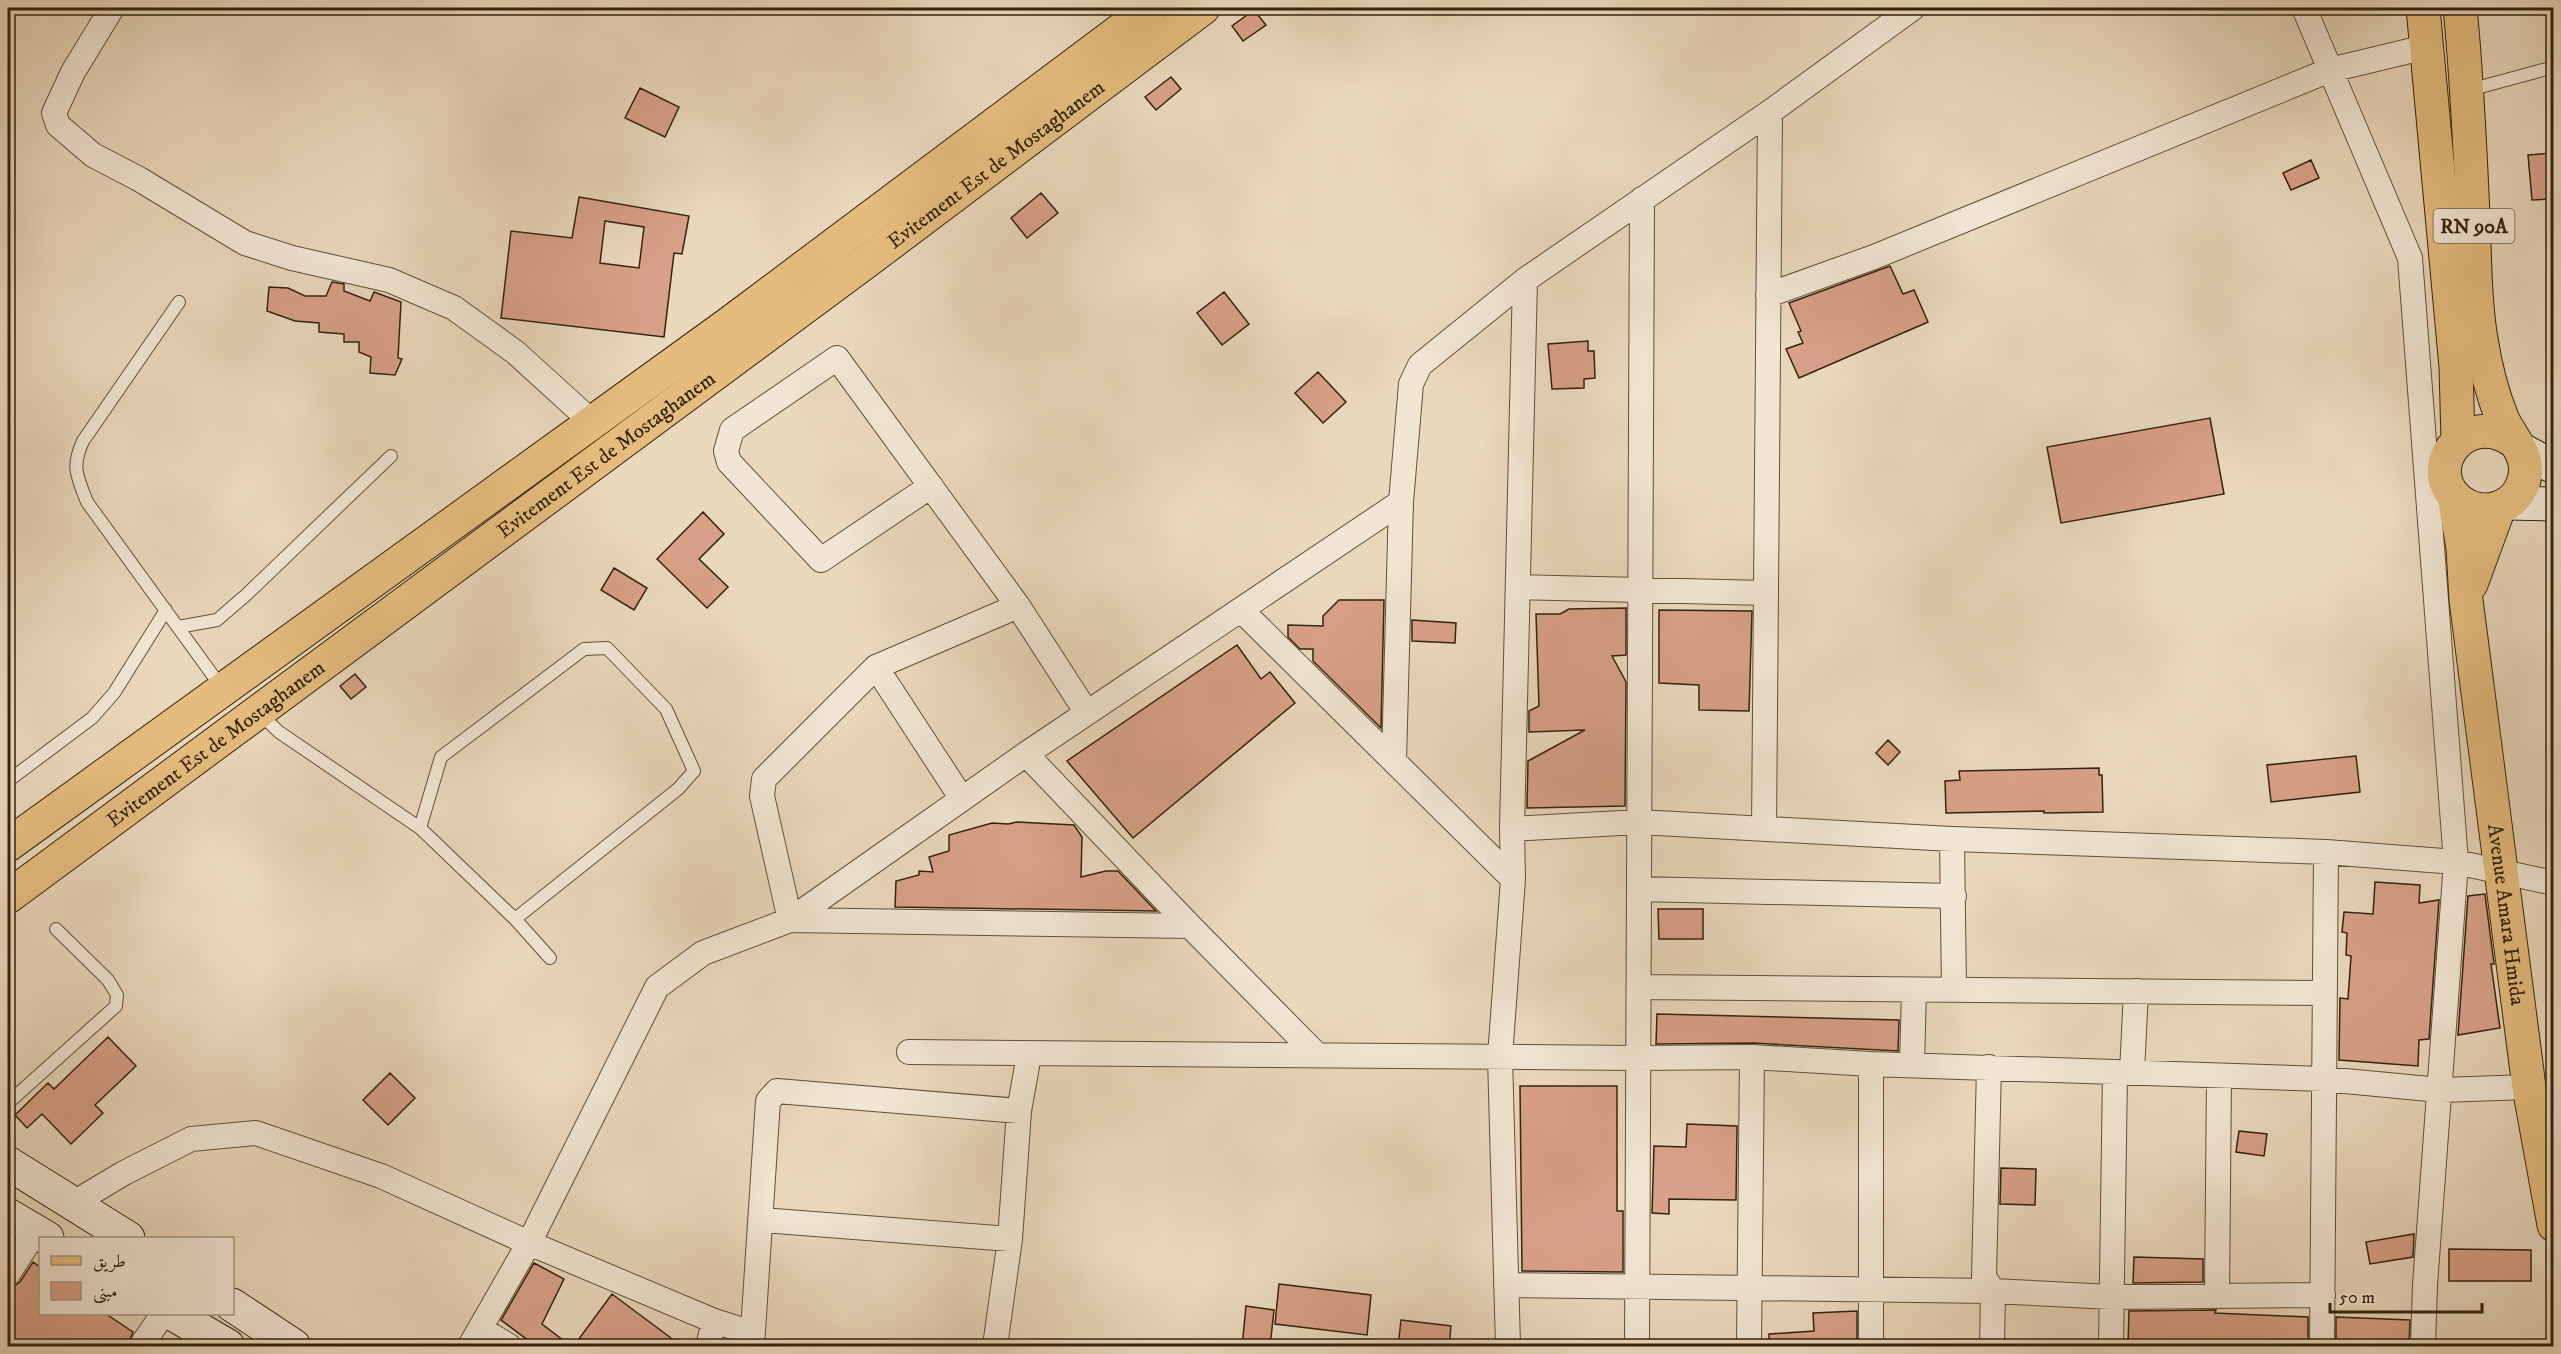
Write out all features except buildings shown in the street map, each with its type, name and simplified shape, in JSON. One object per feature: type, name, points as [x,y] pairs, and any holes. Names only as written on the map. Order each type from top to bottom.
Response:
[{"type":"main road","name":"Evitement Est de Mostaghanem","points":[[8,845],[727,325],[1150,8]]},
{"type":"main road","name":"Evitement Est de Mostaghanem","points":[[8,897],[867,261],[1203,8]]},
{"type":"main road","name":"RN 90A","points":[[2423,8],[2456,368],[2457,441]]},
{"type":"main road","name":"RN 90A","points":[[2460,8],[2468,90],[2481,338],[2497,401],[2516,444]]},
{"type":"main road","points":[[2553,467],[2502,433],[2479,430],[2457,441],[2450,451],[2446,462],[2443,487],[2475,509],[2553,504]]},
{"type":"main road","points":[[2504,506],[2518,494],[2526,472],[2516,444]]},
{"type":"main road","name":"Avenue Amara Hmida","points":[[2443,487],[2463,548],[2466,600],[2529,1087],[2553,1225]]},
{"type":"main road","name":"Avenue Amara Hmida","points":[[2466,600],[2481,554],[2504,506]]},
{"type":"main road","points":[[8,1162],[125,1237]]},
{"type":"main road","points":[[8,1215],[41,1235]]},
{"type":"main road","points":[[234,1306],[294,1347]]},
{"type":"main road","points":[[175,1315],[228,1347]]},
{"type":"street","points":[[112,8],[73,72],[54,113],[58,125],[75,140],[93,155],[139,179],[245,243],[292,258],[389,280],[454,308],[515,352],[592,422]]},
{"type":"street","points":[[1394,761],[1401,502],[1414,375],[1420,365],[1525,280],[1770,112],[1914,8]]},
{"type":"street","points":[[2304,8],[2410,258],[2443,487],[2456,862],[2425,1285],[2423,1347]]},
{"type":"street","points":[[1768,295],[1874,257],[2330,70],[2426,47]]},
{"type":"street","points":[[1764,829],[1770,112]]},
{"type":"street","points":[[1637,1347],[1642,199]]},
{"type":"street","points":[[1508,1347],[1500,1057],[1513,879],[1512,829],[1525,280]]},
{"type":"street","points":[[931,486],[821,560],[774,509],[737,474],[729,462],[726,451],[732,430],[837,357],[931,486],[1018,606],[1087,713]]},
{"type":"street","points":[[509,1347],[476,1338],[529,1243],[657,987],[703,953],[790,920],[1026,754],[1401,502]]},
{"type":"street","points":[[1518,587],[1640,588],[1766,593]]},
{"type":"street","points":[[790,920],[762,796],[764,779],[876,667],[1018,606]]},
{"type":"street","points":[[1241,610],[1513,879]]},
{"type":"street","points":[[876,667],[962,799]]},
{"type":"street","points":[[1026,754],[1317,1055]]},
{"type":"street","points":[[1512,829],[1639,822],[1952,839],[2326,852],[2456,862],[2553,883]]},
{"type":"street","points":[[1952,839],[1954,990]]},
{"type":"street","points":[[2322,1347],[2326,852]]},
{"type":"street","points":[[1639,889],[1954,896]]},
{"type":"street","points":[[790,920],[1190,926]]},
{"type":"street","points":[[1639,987],[2324,993]]},
{"type":"street","points":[[1912,1065],[1914,990]]},
{"type":"street","points":[[2110,1347],[2124,1072],[2136,991]]},
{"type":"street","points":[[909,1052],[1752,1057],[1871,1064],[2324,1079],[2440,1090],[2529,1087]]},
{"type":"street","points":[[995,1347],[1010,1239],[1019,1111],[1029,1054]]},
{"type":"street","points":[[1749,1347],[1752,1057]]},
{"type":"street","points":[[1871,1064],[1871,1347]]},
{"type":"street","points":[[1989,1067],[1984,1277],[1993,1291],[1992,1347]]},
{"type":"street","points":[[2217,1296],[2219,1076]]},
{"type":"street","points":[[72,1204],[124,1173],[191,1139],[256,1133],[381,1176],[529,1243],[714,1321],[752,1340],[768,1101],[777,1091],[1019,1111]]},
{"type":"street","points":[[761,1220],[1010,1239]]},
{"type":"street","points":[[8,1274],[39,1237]]},
{"type":"street","points":[[1506,1285],[1993,1291],[2111,1297],[2323,1295]]},
{"type":"street","points":[[141,1347],[162,1315]]},
{"type":"street","points":[[708,1347],[714,1321]]},
{"type":"lane","points":[[2468,90],[2553,68]]},
{"type":"lane","points":[[179,302],[83,441],[76,456],[75,472],[87,501],[223,689]]},
{"type":"lane","points":[[178,627],[217,620],[391,456]]},
{"type":"lane","points":[[8,781],[92,718],[114,693],[166,610]]},
{"type":"lane","points":[[420,828],[441,757],[584,649],[607,648],[666,709],[694,771],[678,789],[515,919]]},
{"type":"lane","points":[[258,712],[279,732],[420,828],[515,919],[550,958]]},
{"type":"lane","points":[[8,1103],[116,1006],[117,995],[108,980],[56,929]]}]
